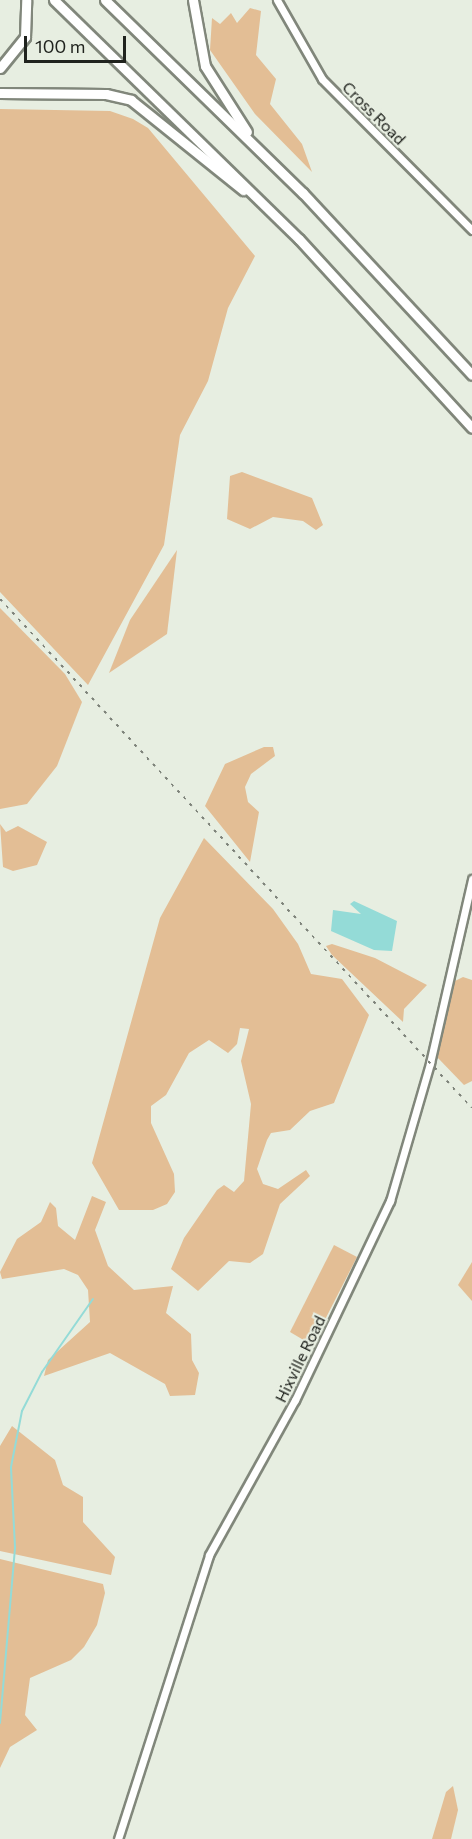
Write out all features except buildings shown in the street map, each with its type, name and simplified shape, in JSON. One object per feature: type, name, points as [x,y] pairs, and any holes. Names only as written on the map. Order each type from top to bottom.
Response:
[{"type":"highway","points":[[0,68],[25,37],[26,0]]},
{"type":"highway","points":[[54,0],[275,215],[472,428]]},
{"type":"highway","points":[[105,0],[262,153],[472,375]]},
{"type":"highway","points":[[193,0],[196,37],[209,75],[262,153]]},
{"type":"highway","points":[[0,93],[106,94],[132,100],[275,215]]},
{"type":"street","name":"Cross Road","points":[[277,0],[322,79],[472,230]]},
{"type":"street","name":"Hixville Road","points":[[118,1839],[209,1555],[295,1400],[390,1201],[430,1063],[472,879]]},
{"type":"shaded area","points":[[250,8],[261,11],[256,55],[276,79],[270,104],[302,144],[312,172],[255,114],[210,50],[212,18],[220,24],[231,13],[237,23]]},
{"type":"shaded area","points":[[0,109],[110,111],[133,119],[148,128],[255,256],[228,308],[208,381],[180,435],[164,545],[88,685],[0,592]]},
{"type":"shaded area","points":[[242,472],[312,498],[323,525],[316,530],[303,521],[273,517],[250,529],[227,519],[230,476]]},
{"type":"shaded area","points":[[177,550],[167,634],[109,673],[130,620]]},
{"type":"shaded area","points":[[0,608],[65,674],[82,702],[57,766],[27,804],[0,809]]},
{"type":"shaded area","points":[[264,747],[273,747],[275,756],[251,774],[245,787],[248,802],[259,812],[250,862],[205,806],[225,764]]},
{"type":"shaded area","points":[[0,824],[6,832],[18,826],[47,842],[37,865],[13,871],[3,867]]},
{"type":"shaded area","points":[[204,838],[273,909],[298,944],[311,974],[342,979],[369,1015],[334,1103],[310,1111],[290,1130],[271,1133],[267,1140],[257,1169],[263,1184],[278,1189],[306,1170],[310,1176],[280,1204],[263,1254],[250,1263],[229,1261],[198,1291],[171,1269],[184,1238],[217,1190],[224,1185],[234,1192],[244,1181],[251,1104],[241,1061],[249,1029],[240,1028],[237,1044],[228,1053],[209,1040],[189,1053],[166,1095],[151,1106],[151,1123],[174,1174],[175,1192],[167,1204],[153,1210],[119,1210],[92,1163],[160,918]]},
{"type":"shaded area","points":[[332,944],[375,958],[427,985],[404,1009],[403,1022],[332,955],[326,946]]},
{"type":"shaded area","points":[[463,977],[472,980],[472,1081],[464,1085],[437,1057],[455,981]]},
{"type":"shaded area","points":[[92,1196],[106,1202],[95,1230],[108,1266],[134,1290],[173,1286],[166,1313],[191,1334],[192,1360],[199,1373],[195,1395],[170,1396],[165,1384],[110,1353],[44,1376],[48,1360],[90,1322],[88,1290],[78,1275],[64,1269],[2,1279],[0,1272],[17,1239],[41,1222],[50,1202],[56,1208],[58,1226],[75,1240]]},
{"type":"shaded area","points":[[334,1245],[357,1257],[312,1345],[290,1332]]},
{"type":"shaded area","points":[[472,1262],[472,1301],[458,1285]]},
{"type":"shaded area","points":[[12,1426],[55,1460],[63,1485],[83,1497],[83,1522],[115,1557],[111,1575],[0,1551],[0,1446]]},
{"type":"shaded area","points":[[0,1559],[103,1584],[105,1593],[97,1625],[84,1647],[71,1660],[30,1678],[25,1715],[37,1730],[10,1747],[0,1768]]},
{"type":"shaded area","points":[[453,1786],[458,1810],[451,1839],[432,1839],[446,1792]]},
{"type":"water","points":[[354,901],[397,921],[392,951],[374,950],[331,931],[333,910],[361,914],[350,904]]},
{"type":"waterway","points":[[0,1723],[15,1547],[11,1467],[22,1411],[42,1372],[93,1299]]},
{"type":"railway","points":[[0,599],[472,1108]]}]
